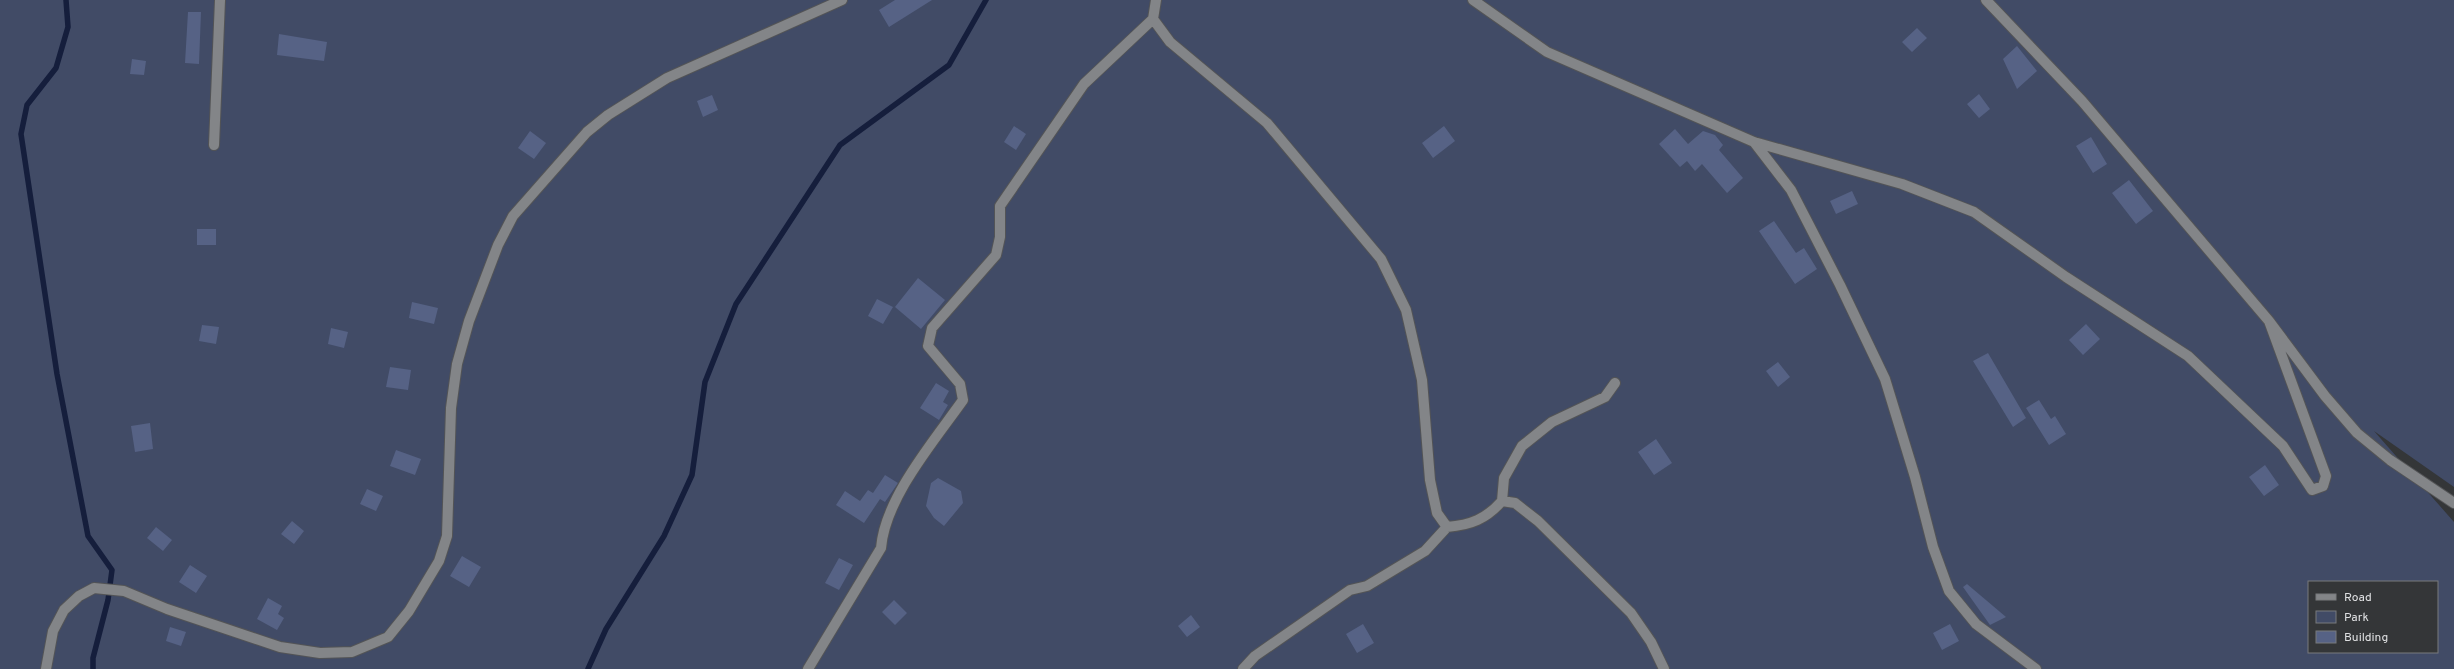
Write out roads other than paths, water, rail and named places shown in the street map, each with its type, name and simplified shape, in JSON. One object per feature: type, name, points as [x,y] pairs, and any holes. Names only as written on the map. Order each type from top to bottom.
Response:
[{"type":"street","points":[[214,145],[220,0]]},
{"type":"street","points":[[46,669],[53,632],[64,610],[79,596],[94,588],[124,591],[167,609],[280,647],[320,653],[352,652],[388,636],[413,604],[439,561],[445,542],[451,408],[457,364],[469,321],[498,245],[513,216],[587,132],[608,114],[667,78],[842,0]]},
{"type":"street","points":[[808,669],[881,548],[882,533],[906,480],[963,400],[960,384],[928,346],[932,328],[996,255],[1000,237],[1000,206],[1084,84],[1153,19],[1156,0]]},
{"type":"street","points":[[1473,0],[1547,52],[1754,142],[1902,184],[1974,212],[2080,286],[2188,356],[2283,446],[2312,490],[2323,486],[2326,476],[2268,321]]},
{"type":"street","points":[[1986,0],[2082,101],[2268,321],[2325,396],[2357,433],[2390,460],[2454,502]]},
{"type":"street","points":[[1153,19],[1170,42],[1267,123],[1381,259],[1406,310],[1422,380],[1430,480],[1437,513],[1447,527]]},
{"type":"street","points":[[1754,142],[1791,190],[1840,285],[1885,379],[1915,477],[1933,547],[1950,591],[1976,624],[2036,669]]},
{"type":"street","points":[[1243,669],[1255,656],[1350,590],[1367,586],[1426,551],[1447,527],[1465,525],[1491,514],[1502,501],[1504,478],[1522,446],[1552,422],[1605,397],[1615,383]]},
{"type":"street","points":[[1502,501],[1515,503],[1538,521],[1631,613],[1652,642],[1664,669]]},
{"type":"waterway","points":[[66,0],[68,27],[56,68],[27,105],[21,134],[57,374],[88,536],[112,570],[108,600],[93,658],[93,669]]},
{"type":"waterway","points":[[588,669],[606,629],[664,536],[692,475],[705,382],[736,304],[840,145],[949,65],[986,0]]}]
